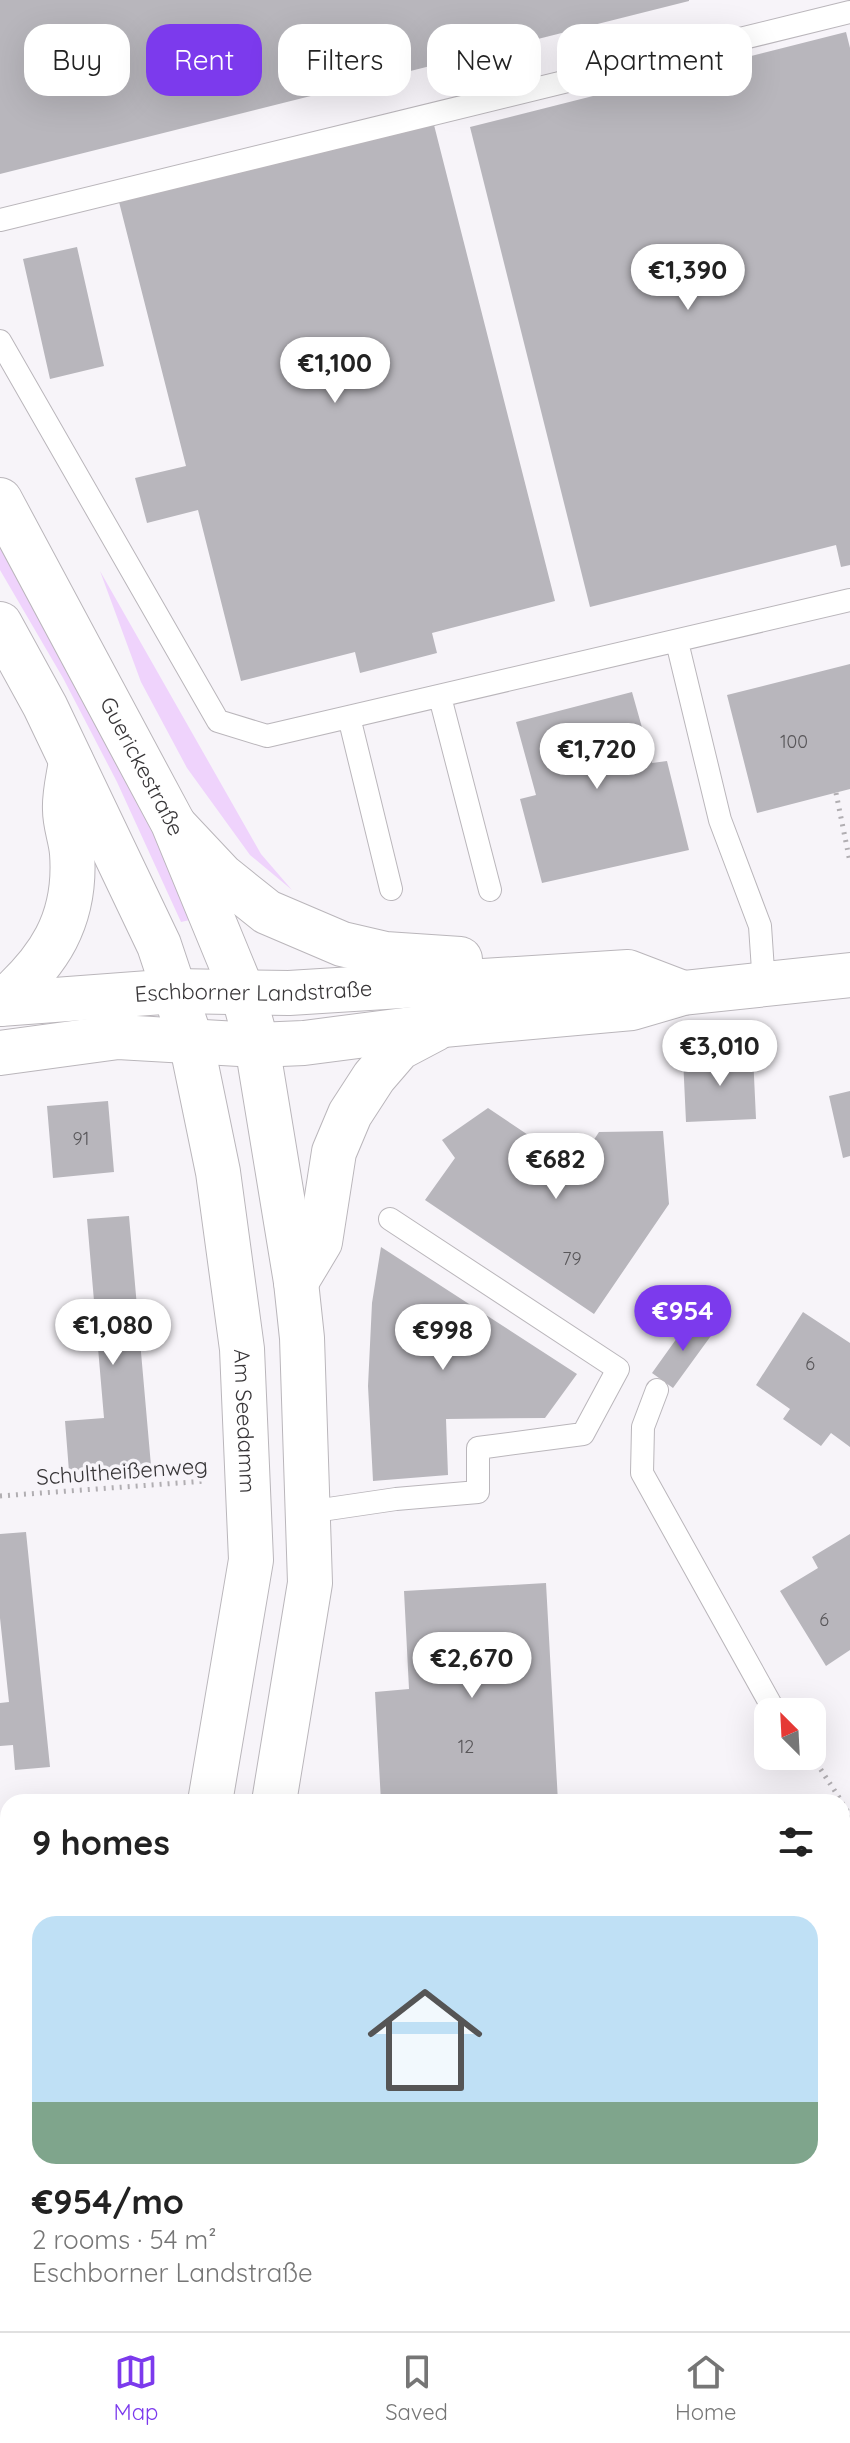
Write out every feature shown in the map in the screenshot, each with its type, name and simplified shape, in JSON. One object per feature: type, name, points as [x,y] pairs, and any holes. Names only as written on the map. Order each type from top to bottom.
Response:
[{"type":"main road","name":"Guerickestraße","points":[[0,500],[173,823],[243,993],[257,1045]]},
{"type":"main road","points":[[0,624],[126,872],[159,945],[191,1041]]},
{"type":"main road","name":"Eschborner Landstraße","points":[[0,1004],[21,986],[43,959],[65,924],[73,891],[72,852],[65,810],[71,761]]},
{"type":"main road","name":"Eschborner Landstraße","points":[[173,823],[222,876],[267,912],[342,944],[385,954],[458,958],[506,979]]},
{"type":"main road","name":"Eschborner Landstraße","points":[[0,1004],[176,991],[289,993],[628,972],[683,993]]},
{"type":"main road","name":"Eschborner Landstraße","points":[[0,1053],[118,1037],[257,1045],[304,1043],[443,1025],[632,1008],[683,993],[850,975]]},
{"type":"main road","name":"Eschborner Landstraße","points":[[296,1282],[320,1242],[334,1152],[350,1114],[374,1077],[399,1048],[443,1025]]},
{"type":"main road","name":"Am Seedamm","points":[[191,1041],[218,1172],[236,1290],[242,1349],[251,1560],[211,1794]]},
{"type":"main road","points":[[257,1045],[296,1282],[302,1338],[310,1583],[275,1794]]},
{"type":"lane","points":[[0,220],[850,12]]},
{"type":"lane","points":[[0,341],[218,721],[267,736],[850,600]]},
{"type":"lane","points":[[677,642],[720,820],[760,926],[764,985]]},
{"type":"lane","points":[[440,697],[490,890]]},
{"type":"lane","points":[[349,717],[391,889]]},
{"type":"lane","points":[[308,1512],[396,1499],[478,1492],[478,1448],[583,1434],[618,1369],[390,1219]]},
{"type":"lane","points":[[657,1390],[643,1427],[642,1473],[767,1698]]},
{"type":"path","points":[[836,793],[850,862]]},
{"type":"path","name":"Schultheißenweg","points":[[0,1496],[247,1476]]},
{"type":"path","points":[[821,1770],[837,1794]]},
{"type":"shaded area","points":[[0,540],[154,833],[194,919],[181,922],[117,782],[63,678],[0,570]]},
{"type":"shaded area","points":[[100,571],[261,854],[292,890],[250,855],[187,768],[141,682]]},
{"type":"building","points":[[0,0],[689,0],[597,24],[557,24],[557,34],[541,38],[541,24],[427,24],[427,67],[411,71],[411,24],[278,24],[278,96],[311,96],[0,174]]},
{"type":"building","points":[[846,32],[850,48],[850,565],[841,567],[836,545],[590,607],[470,127],[593,96],[752,96],[752,56]]},
{"type":"building","points":[[433,121],[555,601],[432,633],[437,653],[360,673],[355,652],[241,681],[198,510],[147,523],[135,478],[186,466],[119,202]]},
{"type":"building","points":[[77,247],[104,366],[50,379],[23,259]]},
{"type":"building","points":[[850,664],[850,789],[757,813],[727,695]]},
{"type":"building","points":[[632,692],[652,763],[667,761],[689,850],[542,883],[520,799],[536,795],[516,722]]},
{"type":"building","points":[[753,1055],[756,1119],[686,1122],[683,1058]]},
{"type":"building","points":[[850,1091],[850,1156],[843,1158],[829,1096]]},
{"type":"building","points":[[108,1101],[114,1172],[53,1178],[47,1106]]},
{"type":"building","points":[[488,1108],[576,1167],[599,1132],[663,1131],[669,1204],[594,1314],[425,1200],[455,1158],[442,1140]]},
{"type":"building","points":[[129,1216],[152,1477],[70,1484],[65,1421],[104,1418],[87,1219]]},
{"type":"building","points":[[381,1247],[577,1374],[545,1418],[446,1419],[448,1475],[373,1481],[368,1386],[372,1303]]},
{"type":"building","points":[[803,1312],[850,1343],[850,1447],[831,1433],[821,1446],[783,1419],[790,1409],[756,1385]]},
{"type":"building","points":[[692,1317],[713,1333],[673,1388],[652,1373]]},
{"type":"building","points":[[26,1532],[50,1767],[15,1770],[13,1745],[0,1746],[0,1703],[9,1702],[0,1618],[0,1534]]},
{"type":"building","points":[[850,1534],[850,1650],[826,1666],[780,1591],[818,1568],[812,1557]]},
{"type":"building","points":[[546,1583],[558,1794],[381,1794],[375,1692],[409,1689],[404,1591]]}]
